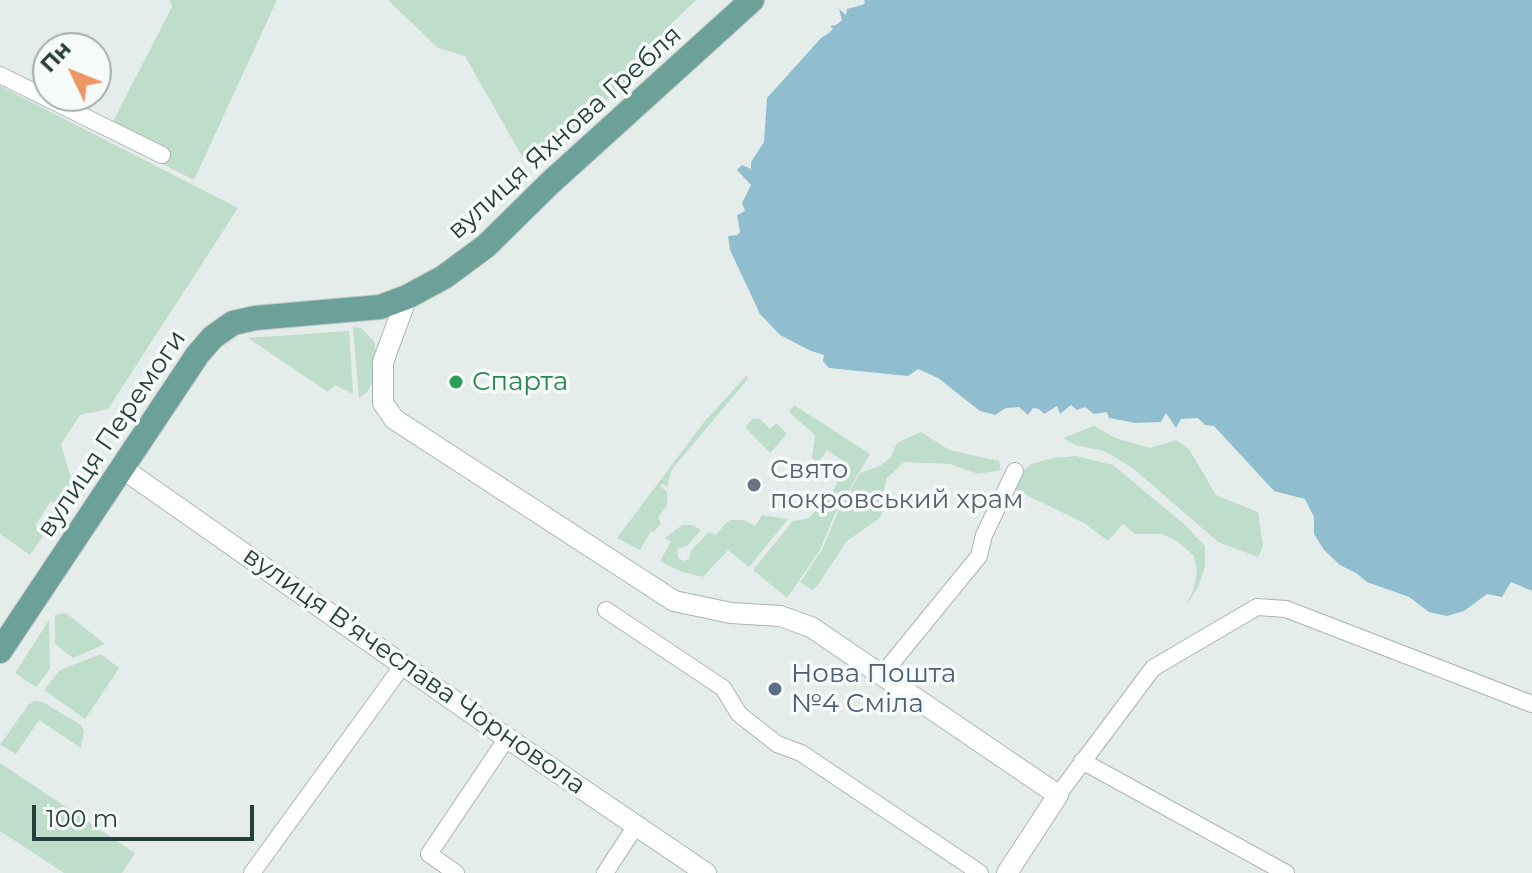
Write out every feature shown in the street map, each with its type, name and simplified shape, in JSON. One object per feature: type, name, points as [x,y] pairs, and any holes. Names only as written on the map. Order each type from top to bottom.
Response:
[{"type":"main road","name":"вулиця Яхнова Гребля","points":[[407,297],[444,277],[486,246],[550,183],[752,0]]},
{"type":"main road","name":"вулиця Перемоги","points":[[0,651],[198,354],[226,327],[255,318],[380,307],[407,297]]},
{"type":"street","points":[[0,75],[162,155]]},
{"type":"street","points":[[407,297],[383,362],[383,403],[394,419],[674,601],[731,613],[780,616],[811,627],[1058,795]]},
{"type":"street","points":[[380,307],[387,313],[390,340]]},
{"type":"street","name":"вулиця Вʼячеслава Чорновола","points":[[122,468],[507,738],[706,873]]},
{"type":"street","points":[[882,675],[979,556],[984,535],[1015,471]]},
{"type":"street","points":[[1007,873],[1082,761],[1153,668],[1257,607],[1286,609],[1532,704]]},
{"type":"street","points":[[606,610],[723,688],[739,714],[777,744],[801,753],[980,873]]},
{"type":"street","points":[[252,873],[403,665]]},
{"type":"street","points":[[456,873],[429,854],[507,738]]},
{"type":"street","points":[[1082,761],[1286,873]]},
{"type":"street","points":[[605,873],[637,824]]},
{"type":"green space","points":[[170,0],[277,0],[194,180],[106,135],[172,7]]},
{"type":"green space","points":[[388,0],[696,0],[666,29],[670,41],[551,152],[546,155],[536,146],[523,158],[465,56],[438,48]]},
{"type":"green space","points":[[0,86],[32,102],[32,112],[51,112],[238,208],[108,409],[80,415],[61,444],[74,489],[62,507],[51,501],[35,526],[45,533],[30,555],[0,534]]},
{"type":"green space","points":[[353,327],[361,328],[374,341],[377,358],[377,372],[367,392],[359,398]]},
{"type":"green space","points":[[349,331],[353,394],[335,385],[328,392],[248,338]]},
{"type":"green space","points":[[746,376],[748,379],[672,469],[667,487],[663,484],[660,486],[667,492],[667,505],[658,518],[661,523],[654,532],[651,531],[640,550],[617,538],[704,422]]},
{"type":"green space","points":[[794,405],[870,454],[834,516],[820,550],[787,598],[753,570],[793,521],[809,518],[832,493],[846,463],[827,450],[818,463],[812,458],[815,435],[789,412]]},
{"type":"green space","points":[[753,418],[760,419],[770,429],[776,423],[787,434],[770,453],[745,427]]},
{"type":"green space","points":[[1094,426],[1115,438],[1150,448],[1176,440],[1189,449],[1216,495],[1258,512],[1263,546],[1258,557],[1218,542],[1134,469],[1105,451],[1075,445],[1063,438]]},
{"type":"green space","points":[[921,432],[949,450],[999,461],[1001,470],[978,474],[950,464],[904,462],[887,478],[883,493],[885,506],[880,518],[847,541],[812,590],[800,582],[822,550],[836,516],[860,473],[880,466],[890,458],[897,443]]},
{"type":"green space","points":[[1076,456],[1113,465],[1185,525],[1205,546],[1205,567],[1198,587],[1186,606],[1197,572],[1194,556],[1177,541],[1162,534],[1135,534],[1123,524],[1108,541],[1084,523],[1012,488],[1019,474],[1031,464]]},
{"type":"green space","points":[[762,515],[788,519],[749,567],[728,550],[703,577],[682,572],[660,561],[671,542],[665,538],[682,525],[693,525],[701,530],[687,546],[677,549],[678,558],[684,561],[689,559],[691,551],[709,532],[716,535],[731,520],[744,520],[755,526]]},
{"type":"green space","points":[[66,613],[105,644],[73,658],[55,644],[55,615]]},
{"type":"green space","points":[[49,620],[50,669],[36,687],[15,673]]},
{"type":"green space","points":[[101,654],[119,668],[85,719],[44,690],[60,670]]},
{"type":"green space","points":[[34,701],[43,702],[81,725],[84,731],[81,748],[39,720],[16,754],[0,745]]},
{"type":"green space","points":[[0,763],[135,853],[122,873],[64,873],[0,831]]},
{"type":"water","points":[[864,0],[1532,0],[1532,591],[1511,582],[1502,597],[1487,594],[1464,611],[1447,616],[1429,612],[1409,597],[1367,582],[1340,565],[1324,550],[1314,534],[1314,517],[1305,499],[1274,491],[1214,426],[1205,425],[1198,418],[1181,419],[1176,428],[1166,413],[1161,422],[1136,423],[1109,418],[1107,412],[1094,414],[1085,407],[1077,410],[1071,405],[1060,414],[1057,406],[1044,414],[1033,408],[1028,415],[1019,407],[1006,408],[995,415],[980,411],[938,378],[918,369],[908,376],[829,368],[823,361],[824,355],[780,335],[760,314],[730,250],[728,236],[740,232],[737,215],[745,211],[742,203],[751,185],[737,170],[742,165],[751,169],[751,162],[764,142],[767,98],[821,38],[833,29],[830,26],[842,20],[839,9],[846,15],[847,9],[862,5]]},
{"type":"place","name":"Спарта","points":[[456,382]]},
{"type":"place","name":"Свято покровський храм","points":[[754,485]]},
{"type":"place","name":"Нова Пошта №4 Сміла","points":[[775,689]]}]
